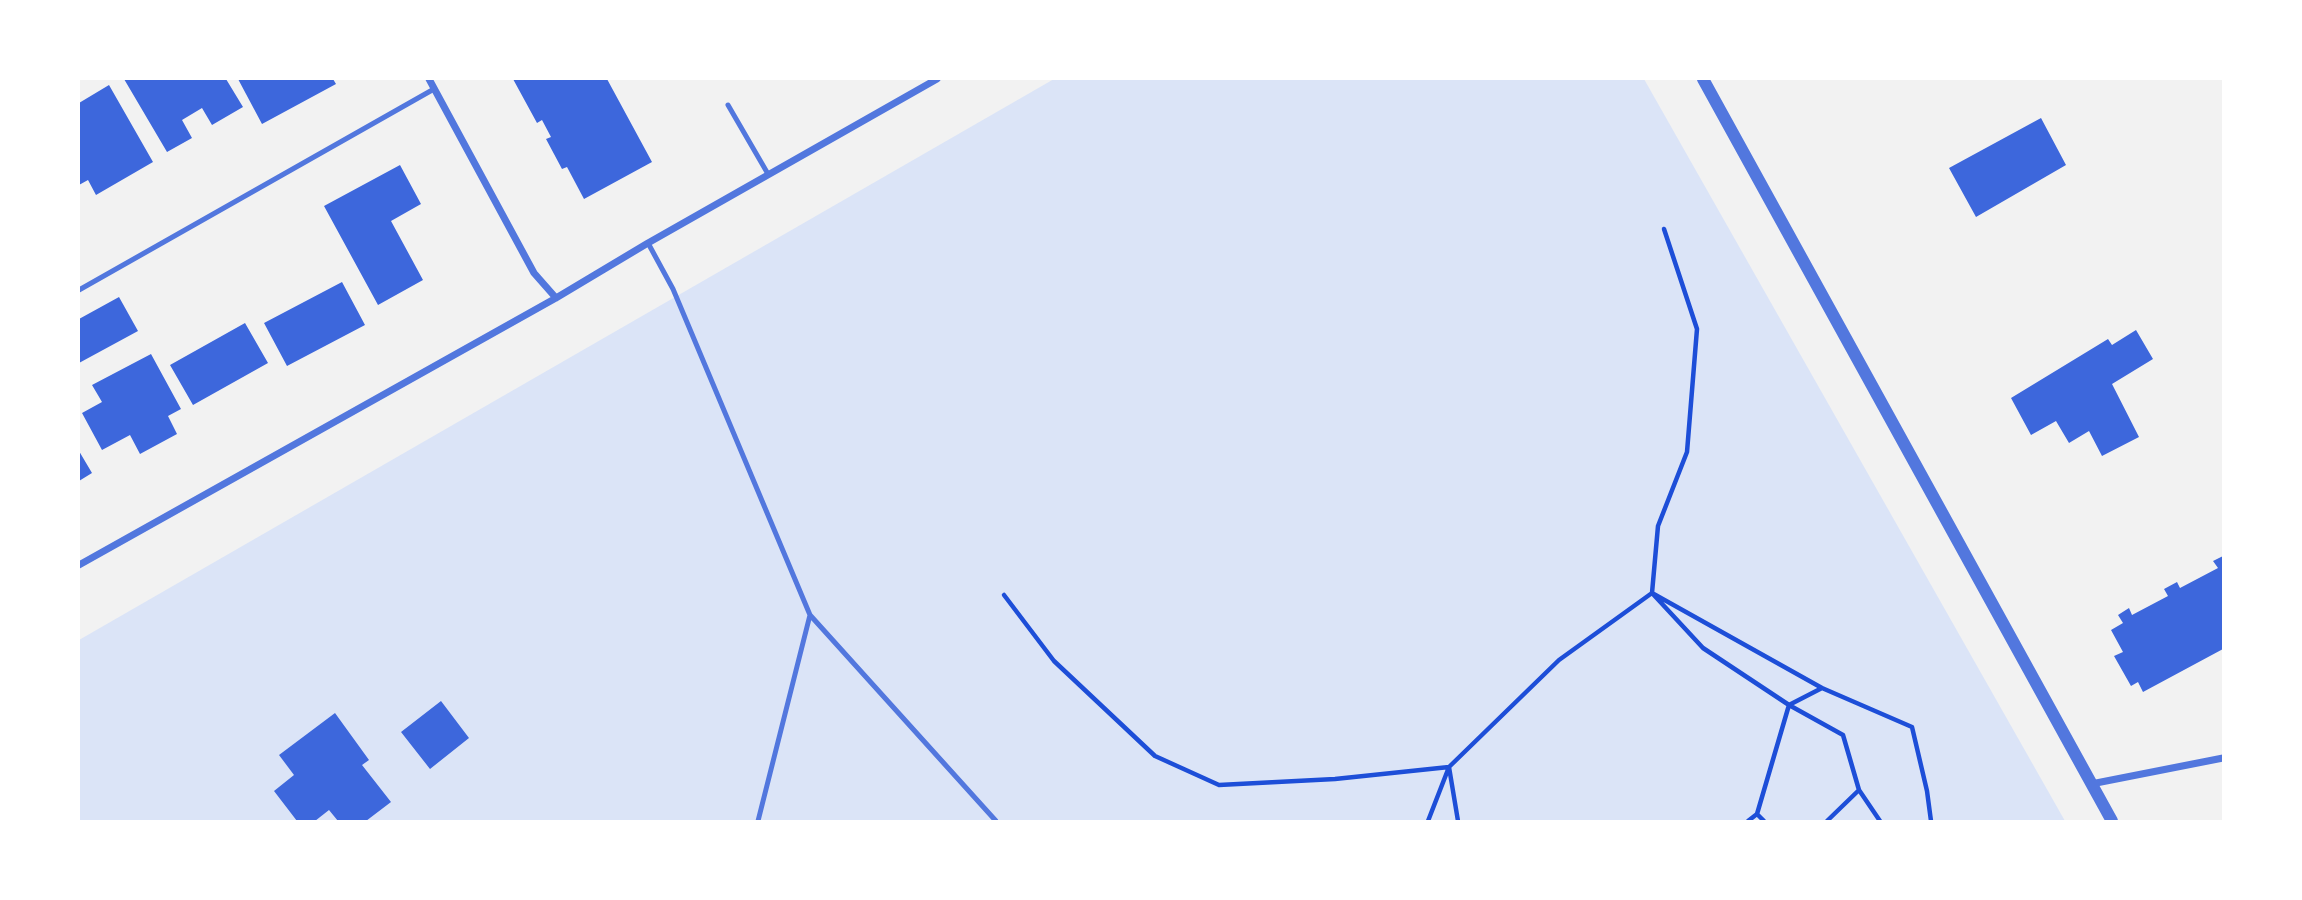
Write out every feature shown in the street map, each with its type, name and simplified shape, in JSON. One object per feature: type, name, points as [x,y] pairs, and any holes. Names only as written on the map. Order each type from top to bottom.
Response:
[{"type":"street","points":[[429,79],[534,273],[556,298]]},
{"type":"street","points":[[79,565],[556,298],[937,79]]},
{"type":"street","points":[[1703,79],[2112,821]]},
{"type":"street","points":[[2091,784],[2223,758]]},
{"type":"lane","points":[[79,290],[434,89]]},
{"type":"lane","points":[[728,105],[768,174]]},
{"type":"lane","points":[[648,243],[673,289],[810,615],[996,821]]},
{"type":"lane","points":[[758,821],[810,615]]},
{"type":"path","points":[[1664,229],[1697,329],[1687,452],[1658,526],[1652,593],[1703,648],[1789,705],[1843,735],[1859,790],[1880,821]]},
{"type":"path","points":[[1652,593],[1822,688],[1912,727],[1931,821]]},
{"type":"path","points":[[1428,821],[1449,767],[1559,660],[1652,593]]},
{"type":"path","points":[[1004,595],[1054,661],[1155,756],[1219,785],[1335,779],[1449,767]]},
{"type":"path","points":[[1748,821],[1757,814],[1789,705],[1822,688]]},
{"type":"path","points":[[1449,767],[1458,821]]},
{"type":"path","points":[[1827,821],[1859,790]]},
{"type":"path","points":[[1757,814],[1764,821]]},
{"type":"shaded area","points":[[1054,79],[1644,79],[2065,821],[79,821],[79,640]]},
{"type":"building","points":[[124,79],[226,79],[243,107],[212,125],[202,108],[182,120],[192,138],[167,152]]},
{"type":"building","points":[[238,79],[333,79],[336,84],[262,124]]},
{"type":"building","points":[[513,79],[607,79],[652,162],[584,199],[567,167],[562,169],[546,139],[551,137],[542,120],[537,123]]},
{"type":"building","points":[[109,85],[153,162],[96,195],[88,180],[79,185],[79,103]]},
{"type":"building","points":[[2041,118],[2066,165],[1976,217],[1949,168]]},
{"type":"building","points":[[400,165],[421,204],[391,221],[423,280],[378,305],[324,206]]},
{"type":"building","points":[[342,282],[365,325],[287,366],[264,323]]},
{"type":"building","points":[[119,297],[138,331],[79,363],[79,319]]},
{"type":"building","points":[[245,323],[268,363],[193,405],[170,365]]},
{"type":"building","points":[[2136,330],[2153,359],[2112,384],[2139,437],[2102,456],[2089,431],[2069,443],[2056,421],[2031,435],[2011,398],[2108,339],[2112,345]]},
{"type":"building","points":[[151,354],[181,409],[168,416],[177,434],[140,454],[130,435],[102,450],[82,413],[102,402],[92,385]]},
{"type":"building","points":[[79,451],[92,473],[79,481]]},
{"type":"building","points":[[2223,556],[2223,649],[2143,692],[2138,682],[2131,686],[2114,656],[2123,652],[2111,630],[2123,623],[2118,615],[2129,608],[2132,615],[2168,596],[2164,589],[2177,582],[2180,588],[2218,568],[2213,561]]},
{"type":"building","points":[[441,701],[469,738],[430,769],[401,732]]},
{"type":"building","points":[[335,713],[369,760],[362,765],[391,802],[366,821],[338,821],[329,810],[315,821],[297,821],[274,791],[294,775],[279,755]]}]
